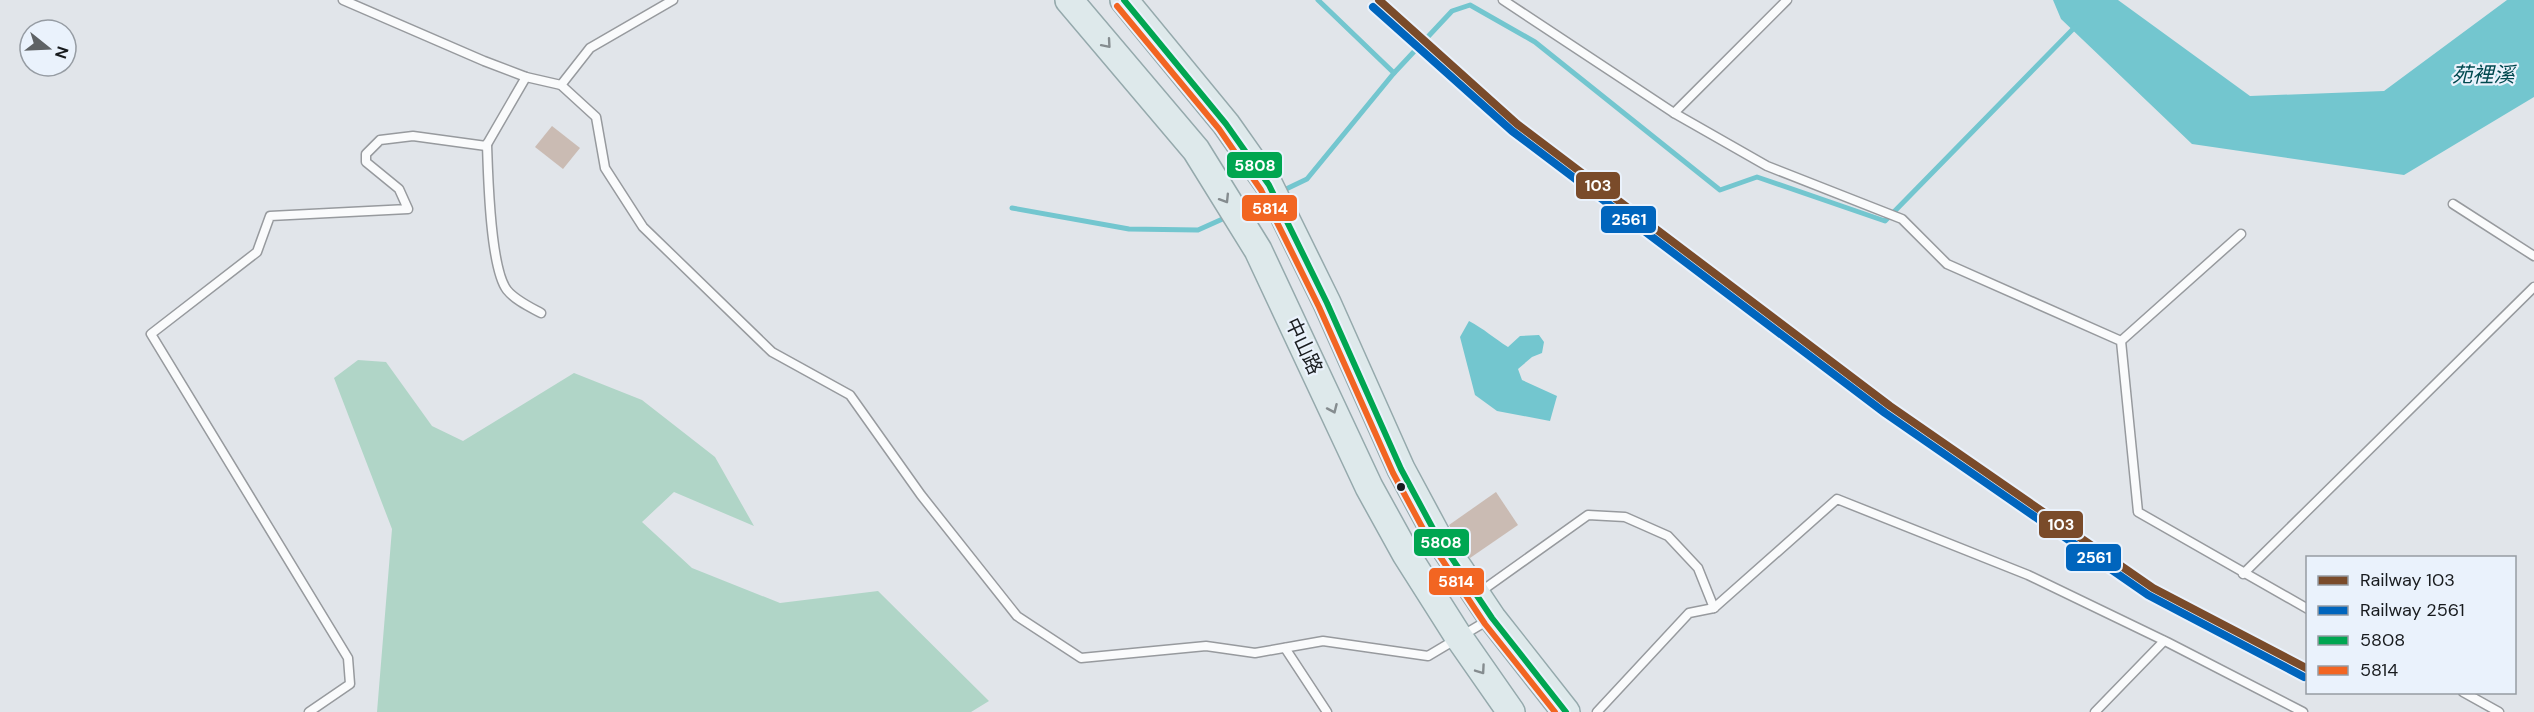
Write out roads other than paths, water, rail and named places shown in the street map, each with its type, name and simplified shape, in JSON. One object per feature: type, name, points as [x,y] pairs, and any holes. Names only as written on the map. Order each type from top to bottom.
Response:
[{"type":"main road","name":"中山路","points":[[1069,0],[1196,150],[1258,250],[1369,487],[1406,554],[1510,712]]},
{"type":"main road","name":"中山路","points":[[1124,0],[1226,124],[1269,186],[1322,294],[1401,469],[1437,536],[1492,618],[1566,712]]},
{"type":"main road","points":[[1369,487],[1401,469]]},
{"type":"lane","points":[[343,0],[526,77],[561,86],[596,117],[605,168],[644,227],[772,351],[850,395],[921,495],[1017,616],[1081,658],[1206,646],[1255,653],[1323,641],[1428,656],[1458,636],[1492,618]]},
{"type":"lane","points":[[561,86],[590,48],[672,0]]},
{"type":"lane","points":[[1503,0],[1674,113],[1767,166],[1902,219],[1947,264],[2121,341]]},
{"type":"lane","points":[[1674,113],[1787,0]]},
{"type":"lane","points":[[526,77],[487,144],[490,213],[497,262],[506,289],[541,313]]},
{"type":"lane","points":[[309,712],[350,684],[348,658],[151,334],[257,252],[270,216],[408,208],[399,189],[366,162],[366,154],[380,140],[413,136],[486,146],[487,144]]},
{"type":"lane","points":[[2453,204],[2534,256]]},
{"type":"lane","points":[[2121,341],[2241,234]]},
{"type":"lane","points":[[2243,574],[2534,287]]},
{"type":"lane","points":[[2121,341],[2138,512],[2306,608]]},
{"type":"lane","points":[[1597,712],[1689,613],[1714,608],[1838,498],[2028,575],[2164,640],[2303,712]]},
{"type":"lane","points":[[1477,594],[1588,515],[1625,517],[1668,536],[1698,568],[1714,608]]},
{"type":"lane","points":[[2095,712],[2164,640]]},
{"type":"lane","points":[[1285,648],[1327,712]]},
{"type":"lane","points":[[2465,694],[2499,712]]},
{"type":"water","name":"苑裡溪","points":[[2053,0],[2118,0],[2250,96],[2384,91],[2507,0],[2534,0],[2534,97],[2404,175],[2192,144],[2061,19]]},
{"type":"water","points":[[1469,321],[1508,347],[1520,336],[1539,335],[1544,342],[1542,353],[1532,357],[1518,369],[1522,380],[1557,396],[1550,421],[1497,411],[1475,395],[1460,337]]},
{"type":"waterway","points":[[1282,191],[1307,179],[1394,73],[1318,0]]},
{"type":"waterway","points":[[1394,73],[1452,11],[1470,5],[1535,42],[1720,190],[1757,177],[1885,221],[2075,27]]},
{"type":"waterway","points":[[1241,210],[1268,198]]},
{"type":"waterway","points":[[1012,208],[1129,229],[1198,230],[1227,217]]},
{"type":"rail line","name":"103","points":[[1379,0],[1517,124],[1890,406],[2153,588],[2306,668]]},
{"type":"rail line","name":"2561","points":[[1373,7],[1512,131],[1885,413],[2148,595],[2304,677]]}]
